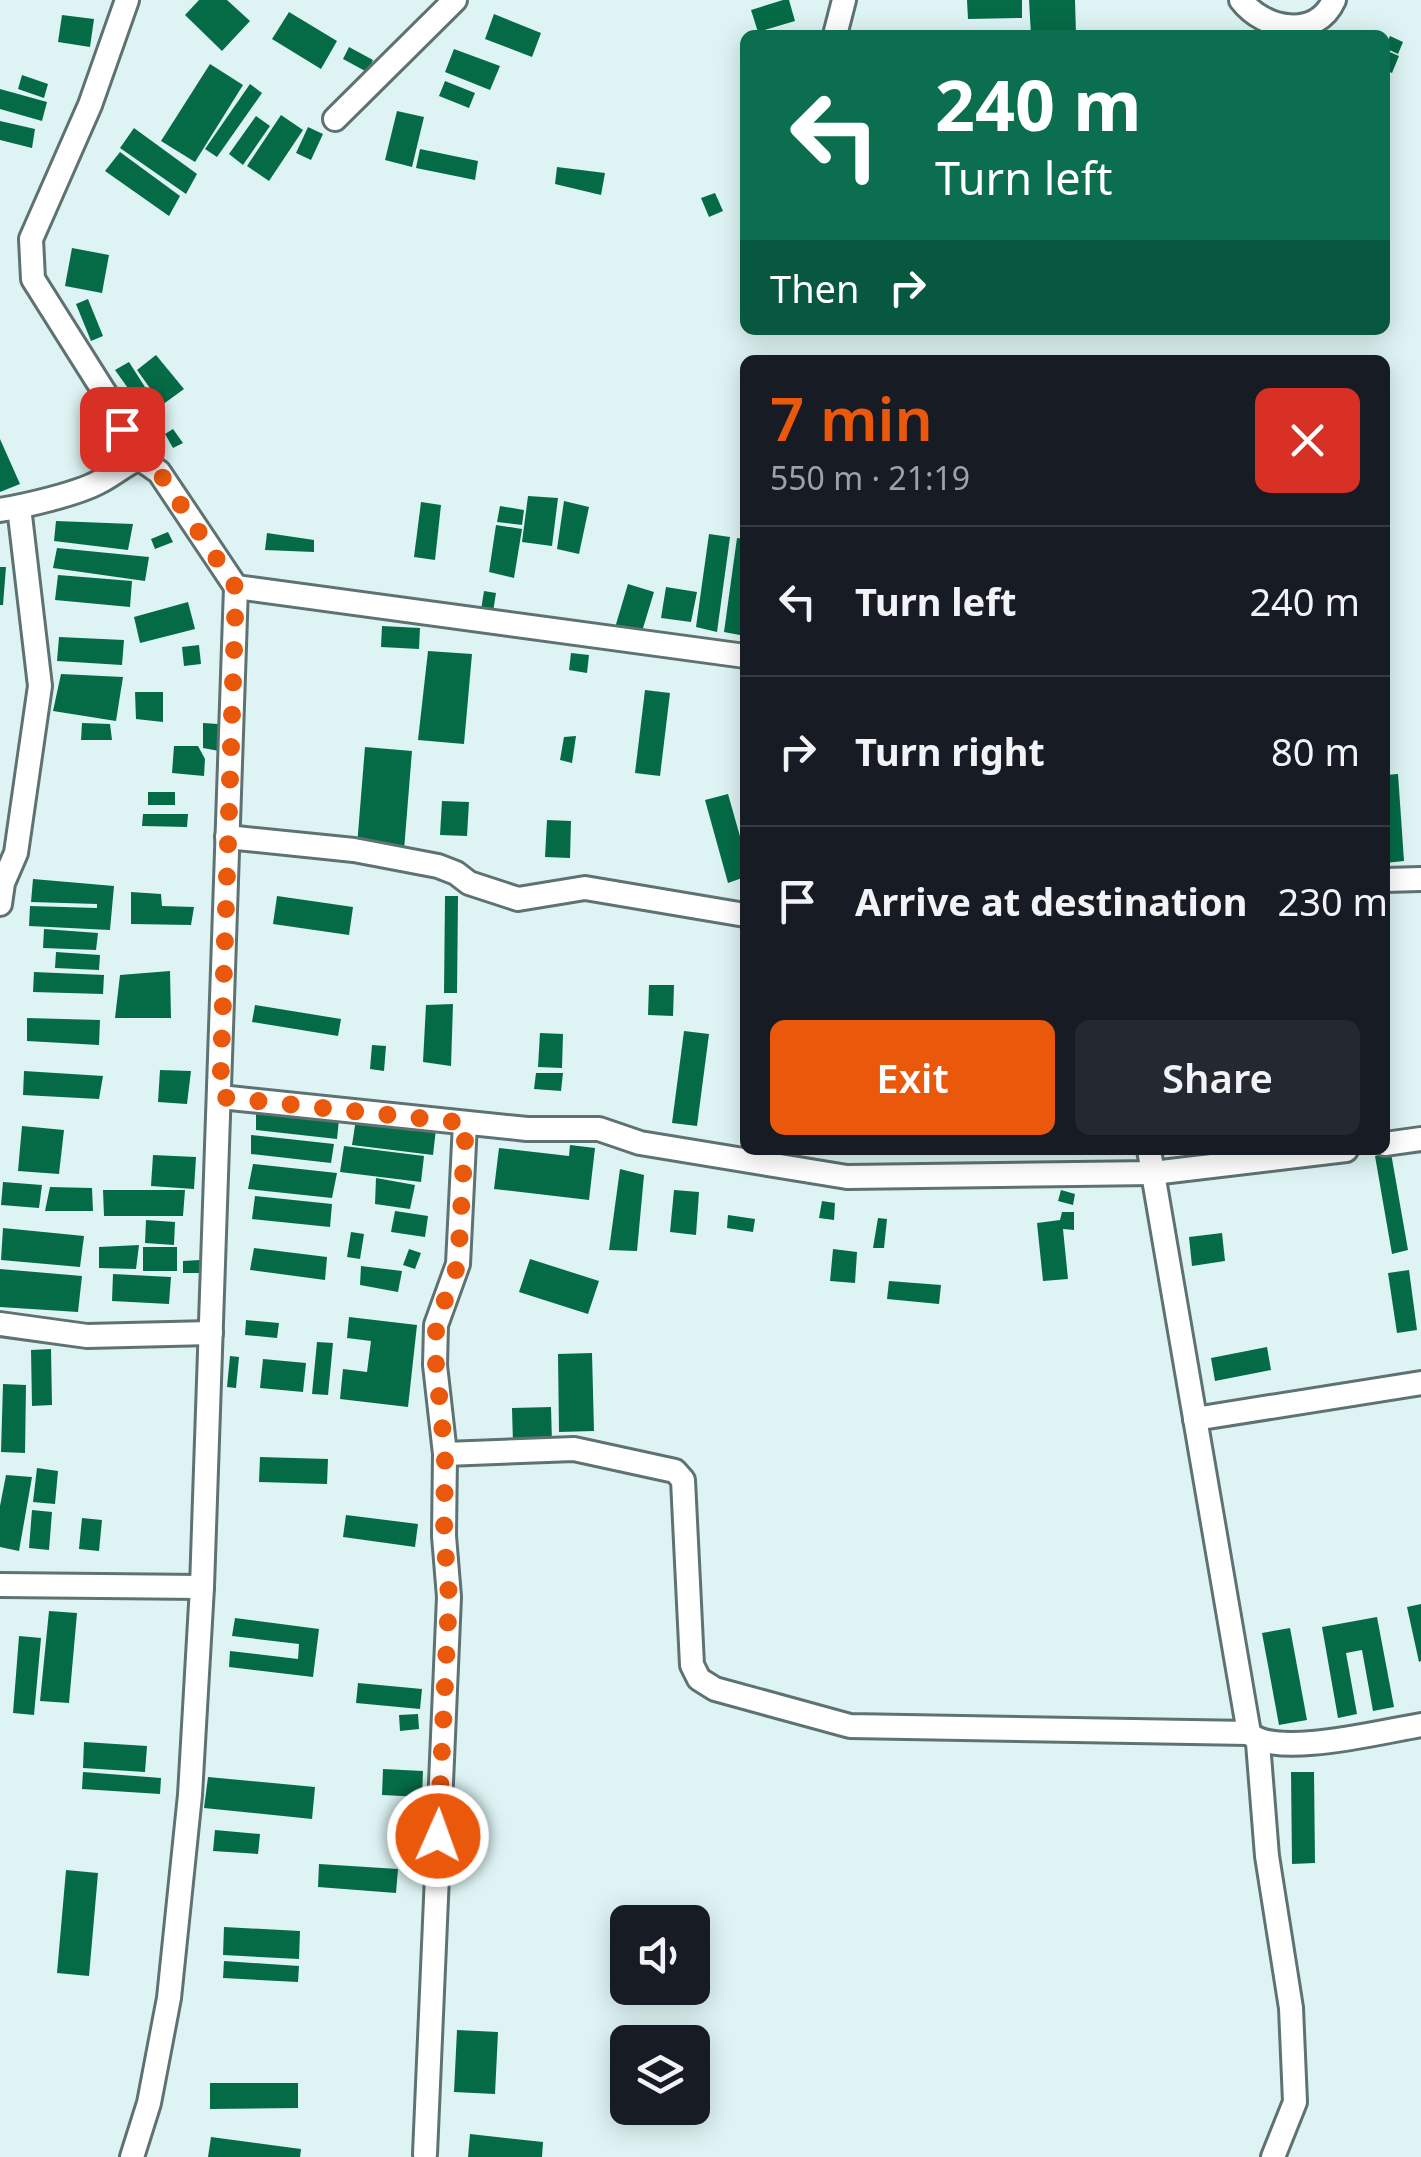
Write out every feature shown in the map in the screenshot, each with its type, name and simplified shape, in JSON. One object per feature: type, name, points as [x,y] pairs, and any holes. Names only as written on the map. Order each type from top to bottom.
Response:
[{"type":"street","points":[[127,0],[90,105],[31,238],[33,279],[108,398],[139,458],[159,472],[236,588],[202,1587],[190,1794],[169,1998],[149,2104],[132,2157]]},
{"type":"street","points":[[335,119],[455,0]]},
{"type":"street","points":[[835,30],[844,0]]},
{"type":"street","points":[[1241,0],[1253,16],[1280,25],[1311,26],[1328,14],[1334,0]]},
{"type":"street","points":[[0,904],[3,883],[16,853],[40,686],[10,508],[98,483],[118,467],[139,458]]},
{"type":"street","points":[[236,588],[740,655]]},
{"type":"street","points":[[227,837],[354,850],[438,866],[469,884],[518,899],[584,888],[740,914]]},
{"type":"street","points":[[1390,880],[1421,879]]},
{"type":"street","points":[[220,1097],[527,1129],[599,1129],[640,1143],[847,1177],[1264,1155]]},
{"type":"street","points":[[424,2154],[449,1597],[436,1325],[458,1264],[466,1123]]},
{"type":"street","points":[[1390,1143],[1421,1139]]},
{"type":"street","points":[[1150,1162],[1254,1738],[1267,1856],[1291,2008],[1295,2102],[1273,2157]]},
{"type":"street","points":[[0,1324],[86,1336],[211,1332]]},
{"type":"street","points":[[1195,1419],[1421,1383]]},
{"type":"street","points":[[445,1454],[574,1450],[675,1472],[683,1480],[692,1664],[699,1678],[715,1690],[850,1726],[1254,1738],[1290,1746],[1421,1724]]},
{"type":"street","points":[[0,1585],[202,1587]]},
{"type":"building","points":[[199,0],[227,0],[250,21],[222,51],[185,15]]},
{"type":"building","points":[[789,0],[795,21],[757,30],[751,10]]},
{"type":"building","points":[[967,0],[1022,0],[1022,18],[968,19]]},
{"type":"building","points":[[1029,0],[1075,0],[1076,30],[1031,30]]},
{"type":"building","points":[[289,12],[337,41],[321,69],[272,39]]},
{"type":"building","points":[[494,14],[541,33],[532,57],[485,39]]},
{"type":"building","points":[[62,15],[94,19],[90,47],[58,42]]},
{"type":"building","points":[[1390,36],[1403,42],[1398,54],[1390,50]]},
{"type":"building","points":[[349,47],[373,60],[367,72],[343,59]]},
{"type":"building","points":[[454,49],[500,66],[490,90],[445,72]]},
{"type":"building","points":[[1390,52],[1399,56],[1390,72]]},
{"type":"building","points":[[210,64],[243,85],[195,162],[161,141]]},
{"type":"building","points":[[22,75],[48,84],[44,98],[18,89]]},
{"type":"building","points":[[445,81],[475,93],[469,108],[439,96]]},
{"type":"building","points":[[250,84],[262,93],[217,157],[205,149]]},
{"type":"building","points":[[0,89],[47,102],[42,121],[0,109]]},
{"type":"building","points":[[397,111],[424,117],[412,167],[385,160]]},
{"type":"building","points":[[281,115],[303,130],[269,181],[247,166]]},
{"type":"building","points":[[256,116],[270,126],[243,165],[229,154]]},
{"type":"building","points":[[0,121],[35,129],[32,148],[0,140]]},
{"type":"building","points":[[308,127],[323,134],[311,160],[296,153]]},
{"type":"building","points":[[134,128],[197,174],[186,194],[120,148]]},
{"type":"building","points":[[420,149],[478,161],[475,180],[416,168]]},
{"type":"building","points":[[120,152],[180,196],[169,216],[105,171]]},
{"type":"building","points":[[557,167],[605,173],[601,195],[555,184]]},
{"type":"building","points":[[715,193],[723,211],[709,217],[701,198]]},
{"type":"building","points":[[72,248],[109,255],[102,293],[65,286]]},
{"type":"building","points":[[88,299],[103,336],[91,341],[76,304]]},
{"type":"building","points":[[156,355],[184,389],[162,405],[137,370]]},
{"type":"building","points":[[129,362],[152,398],[140,405],[115,370]]},
{"type":"building","points":[[173,429],[183,443],[173,448],[165,434]]},
{"type":"building","points":[[0,439],[20,484],[0,492]]},
{"type":"building","points":[[528,496],[558,498],[552,546],[522,542]]},
{"type":"building","points":[[564,501],[589,507],[579,554],[557,549]]},
{"type":"building","points":[[421,502],[441,505],[435,560],[414,557]]},
{"type":"building","points":[[500,506],[524,510],[522,525],[497,522]]},
{"type":"building","points":[[56,521],[133,524],[128,550],[54,541]]},
{"type":"building","points":[[496,525],[522,529],[514,578],[489,572]]},
{"type":"building","points":[[168,532],[173,542],[155,549],[151,539]]},
{"type":"building","points":[[267,533],[314,540],[314,552],[265,550]]},
{"type":"building","points":[[709,534],[730,537],[717,632],[696,627]]},
{"type":"building","points":[[737,538],[740,538],[740,635],[724,632]]},
{"type":"building","points":[[57,548],[149,557],[145,581],[53,568]]},
{"type":"building","points":[[0,567],[6,567],[3,605],[0,605]]},
{"type":"building","points":[[58,575],[132,581],[130,607],[55,600]]},
{"type":"building","points":[[628,584],[654,592],[640,638],[614,631]]},
{"type":"building","points":[[666,587],[697,592],[691,622],[661,618]]},
{"type":"building","points":[[484,591],[496,593],[493,612],[481,610]]},
{"type":"building","points":[[188,602],[195,629],[140,643],[134,617]]},
{"type":"building","points":[[382,626],[420,628],[419,649],[381,647]]},
{"type":"building","points":[[59,637],[124,640],[122,665],[57,661]]},
{"type":"building","points":[[199,645],[201,664],[184,666],[182,647]]},
{"type":"building","points":[[428,651],[472,654],[464,744],[418,740]]},
{"type":"building","points":[[571,653],[589,655],[587,673],[569,670]]},
{"type":"building","points":[[61,674],[123,677],[116,721],[53,711]]},
{"type":"building","points":[[645,690],[670,693],[660,776],[635,773]]},
{"type":"building","points":[[135,692],[163,692],[163,722],[136,719]]},
{"type":"building","points":[[82,723],[110,724],[112,740],[81,740]]},
{"type":"building","points":[[203,723],[218,724],[219,751],[203,748]]},
{"type":"building","points":[[576,736],[572,763],[560,760],[564,737]]},
{"type":"building","points":[[174,746],[198,746],[205,759],[204,776],[172,773]]},
{"type":"building","points":[[365,747],[412,751],[404,850],[357,846]]},
{"type":"building","points":[[1398,774],[1404,861],[1390,862],[1390,775]]},
{"type":"building","points":[[148,792],[175,792],[175,805],[148,805]]},
{"type":"building","points":[[728,794],[740,836],[740,879],[728,883],[705,800]]},
{"type":"building","points":[[442,801],[469,802],[467,836],[440,835]]},
{"type":"building","points":[[143,814],[188,814],[187,827],[142,826]]},
{"type":"building","points":[[547,820],[571,821],[570,858],[545,857]]},
{"type":"building","points":[[33,879],[114,886],[110,930],[29,926],[30,906],[97,908],[97,904],[31,902]]},
{"type":"building","points":[[131,892],[161,894],[162,906],[194,907],[191,925],[131,924]]},
{"type":"building","points":[[277,896],[353,907],[349,935],[273,924]]},
{"type":"building","points":[[445,896],[458,896],[457,993],[444,993]]},
{"type":"building","points":[[44,929],[98,933],[96,950],[43,948]]},
{"type":"building","points":[[56,952],[100,955],[99,970],[55,968]]},
{"type":"building","points":[[170,971],[171,1018],[115,1018],[120,975]]},
{"type":"building","points":[[34,972],[104,975],[103,994],[33,992]]},
{"type":"building","points":[[649,985],[674,985],[673,1016],[648,1015]]},
{"type":"building","points":[[453,1004],[451,1066],[423,1062],[426,1005]]},
{"type":"building","points":[[255,1005],[341,1019],[338,1036],[252,1022]]},
{"type":"building","points":[[27,1018],[100,1020],[99,1045],[27,1041]]},
{"type":"building","points":[[684,1031],[709,1034],[697,1126],[672,1123]]},
{"type":"building","points":[[540,1033],[563,1034],[562,1068],[538,1067]]},
{"type":"building","points":[[372,1045],[386,1046],[384,1071],[370,1069]]},
{"type":"building","points":[[160,1070],[191,1071],[187,1104],[158,1102]]},
{"type":"building","points":[[24,1071],[103,1076],[99,1099],[23,1095]]},
{"type":"building","points":[[536,1073],[563,1073],[561,1091],[534,1089]]},
{"type":"building","points":[[256,1110],[339,1119],[337,1139],[256,1130]]},
{"type":"building","points":[[356,1119],[436,1129],[433,1155],[352,1145]]},
{"type":"building","points":[[22,1126],[64,1130],[59,1174],[18,1171]]},
{"type":"building","points":[[251,1135],[334,1144],[331,1163],[251,1154]]},
{"type":"building","points":[[570,1145],[595,1148],[589,1200],[494,1189],[499,1148],[569,1156]]},
{"type":"building","points":[[344,1146],[424,1156],[421,1182],[340,1172]]},
{"type":"building","points":[[1390,1153],[1408,1250],[1392,1254],[1375,1156]]},
{"type":"building","points":[[153,1155],[196,1157],[194,1189],[151,1186]]},
{"type":"building","points":[[253,1164],[337,1173],[332,1198],[248,1189]]},
{"type":"building","points":[[620,1169],[644,1175],[637,1251],[609,1250]]},
{"type":"building","points":[[376,1178],[415,1185],[410,1209],[375,1204]]},
{"type":"building","points":[[3,1182],[42,1185],[39,1208],[1,1205]]},
{"type":"building","points":[[50,1187],[92,1188],[93,1211],[45,1211]]},
{"type":"building","points":[[103,1190],[185,1190],[183,1216],[104,1216]]},
{"type":"building","points":[[674,1190],[699,1192],[696,1235],[670,1232]]},
{"type":"building","points":[[1061,1190],[1075,1194],[1073,1205],[1058,1201]]},
{"type":"building","points":[[255,1196],[332,1204],[330,1227],[252,1219]]},
{"type":"building","points":[[822,1201],[835,1203],[834,1220],[819,1218]]},
{"type":"building","points":[[395,1211],[428,1216],[425,1237],[391,1232]]},
{"type":"building","points":[[1062,1212],[1074,1212],[1074,1230],[1063,1229],[1068,1279],[1043,1281],[1037,1223],[1060,1220]]},
{"type":"building","points":[[728,1215],[755,1219],[753,1232],[727,1228]]},
{"type":"building","points":[[878,1218],[887,1219],[884,1248],[873,1248]]},
{"type":"building","points":[[146,1220],[175,1222],[174,1245],[145,1243]]},
{"type":"building","points":[[3,1228],[84,1236],[80,1267],[1,1260]]},
{"type":"building","points":[[351,1232],[364,1234],[360,1259],[347,1257]]},
{"type":"building","points":[[1222,1233],[1225,1261],[1192,1266],[1189,1237]]},
{"type":"building","points":[[139,1245],[136,1269],[99,1268],[99,1247]]},
{"type":"building","points":[[143,1247],[177,1247],[177,1271],[143,1271]]},
{"type":"building","points":[[254,1248],[327,1257],[325,1280],[250,1270]]},
{"type":"building","points":[[409,1249],[421,1253],[415,1269],[403,1265]]},
{"type":"building","points":[[833,1249],[857,1252],[855,1283],[830,1281]]},
{"type":"building","points":[[530,1259],[599,1281],[588,1314],[519,1292]]},
{"type":"building","points":[[200,1260],[200,1273],[183,1273],[183,1261]]},
{"type":"building","points":[[361,1266],[402,1271],[398,1292],[360,1285]]},
{"type":"building","points":[[0,1269],[82,1276],[78,1312],[0,1307]]},
{"type":"building","points":[[1409,1270],[1417,1330],[1397,1333],[1388,1273]]},
{"type":"building","points":[[113,1274],[171,1277],[169,1304],[112,1301]]},
{"type":"building","points":[[889,1281],[941,1285],[939,1304],[887,1299]]},
{"type":"building","points":[[349,1317],[417,1325],[408,1407],[340,1399],[343,1369],[367,1372],[371,1341],[347,1338]]},
{"type":"building","points":[[246,1320],[279,1323],[277,1338],[245,1335]]},
{"type":"building","points":[[317,1342],[333,1343],[328,1395],[312,1394]]},
{"type":"building","points":[[1267,1347],[1271,1370],[1215,1381],[1211,1358]]},
{"type":"building","points":[[51,1349],[52,1405],[32,1406],[31,1350]]},
{"type":"building","points":[[592,1353],[594,1431],[559,1432],[558,1354]]},
{"type":"building","points":[[230,1356],[239,1357],[236,1388],[227,1387]]},
{"type":"building","points":[[263,1359],[306,1363],[303,1392],[260,1388]]},
{"type":"building","points":[[3,1384],[26,1385],[25,1453],[1,1452]]},
{"type":"building","points":[[551,1407],[552,1443],[513,1444],[512,1408]]},
{"type":"building","points":[[260,1457],[328,1459],[327,1484],[259,1482]]},
{"type":"building","points":[[37,1468],[58,1471],[55,1504],[33,1502]]},
{"type":"building","points":[[6,1475],[32,1477],[19,1551],[0,1547],[0,1506]]},
{"type":"building","points":[[32,1510],[52,1512],[49,1550],[29,1548]]},
{"type":"building","points":[[346,1515],[418,1524],[415,1547],[343,1537]]},
{"type":"building","points":[[82,1518],[102,1520],[99,1551],[79,1549]]},
{"type":"building","points":[[1421,1604],[1421,1661],[1419,1662],[1407,1607]]},
{"type":"building","points":[[49,1611],[77,1613],[69,1703],[40,1701]]},
{"type":"building","points":[[1377,1617],[1394,1707],[1373,1711],[1362,1650],[1346,1653],[1357,1714],[1338,1718],[1322,1627]]},
{"type":"building","points":[[235,1618],[319,1629],[313,1677],[229,1667],[230,1651],[298,1659],[299,1644],[232,1636]]},
{"type":"building","points":[[1290,1628],[1307,1720],[1279,1725],[1262,1633]]},
{"type":"building","points":[[19,1636],[41,1638],[34,1715],[13,1713]]},
{"type":"building","points":[[358,1683],[422,1689],[420,1709],[356,1703]]},
{"type":"building","points":[[418,1714],[419,1729],[400,1731],[399,1715]]},
{"type":"building","points":[[84,1742],[147,1746],[145,1772],[83,1768]]},
{"type":"building","points":[[383,1769],[423,1771],[422,1797],[382,1795]]},
{"type":"building","points":[[83,1772],[161,1778],[160,1794],[82,1789]]},
{"type":"building","points":[[1291,1772],[1314,1772],[1315,1863],[1292,1864]]},
{"type":"building","points":[[208,1777],[315,1787],[312,1819],[204,1808]]},
{"type":"building","points":[[215,1830],[260,1834],[258,1854],[213,1851]]},
{"type":"building","points":[[319,1864],[398,1869],[396,1893],[318,1887]]},
{"type":"building","points":[[66,1870],[98,1873],[89,1976],[57,1973]]},
{"type":"building","points":[[224,1927],[300,1931],[299,1959],[223,1955]]},
{"type":"building","points":[[224,1961],[299,1966],[298,1982],[223,1978]]},
{"type":"building","points":[[457,2030],[498,2032],[495,2094],[454,2092]]},
{"type":"building","points":[[210,2083],[298,2083],[298,2108],[210,2109]]},
{"type":"building","points":[[470,2134],[543,2142],[542,2157],[468,2157]]},
{"type":"building","points":[[211,2137],[301,2149],[300,2157],[208,2157]]},
{"type":"route","points":[[122,429],[139,458],[159,472],[236,588],[220,1097],[466,1123],[458,1264],[436,1325],[449,1597],[438,1836]]}]
